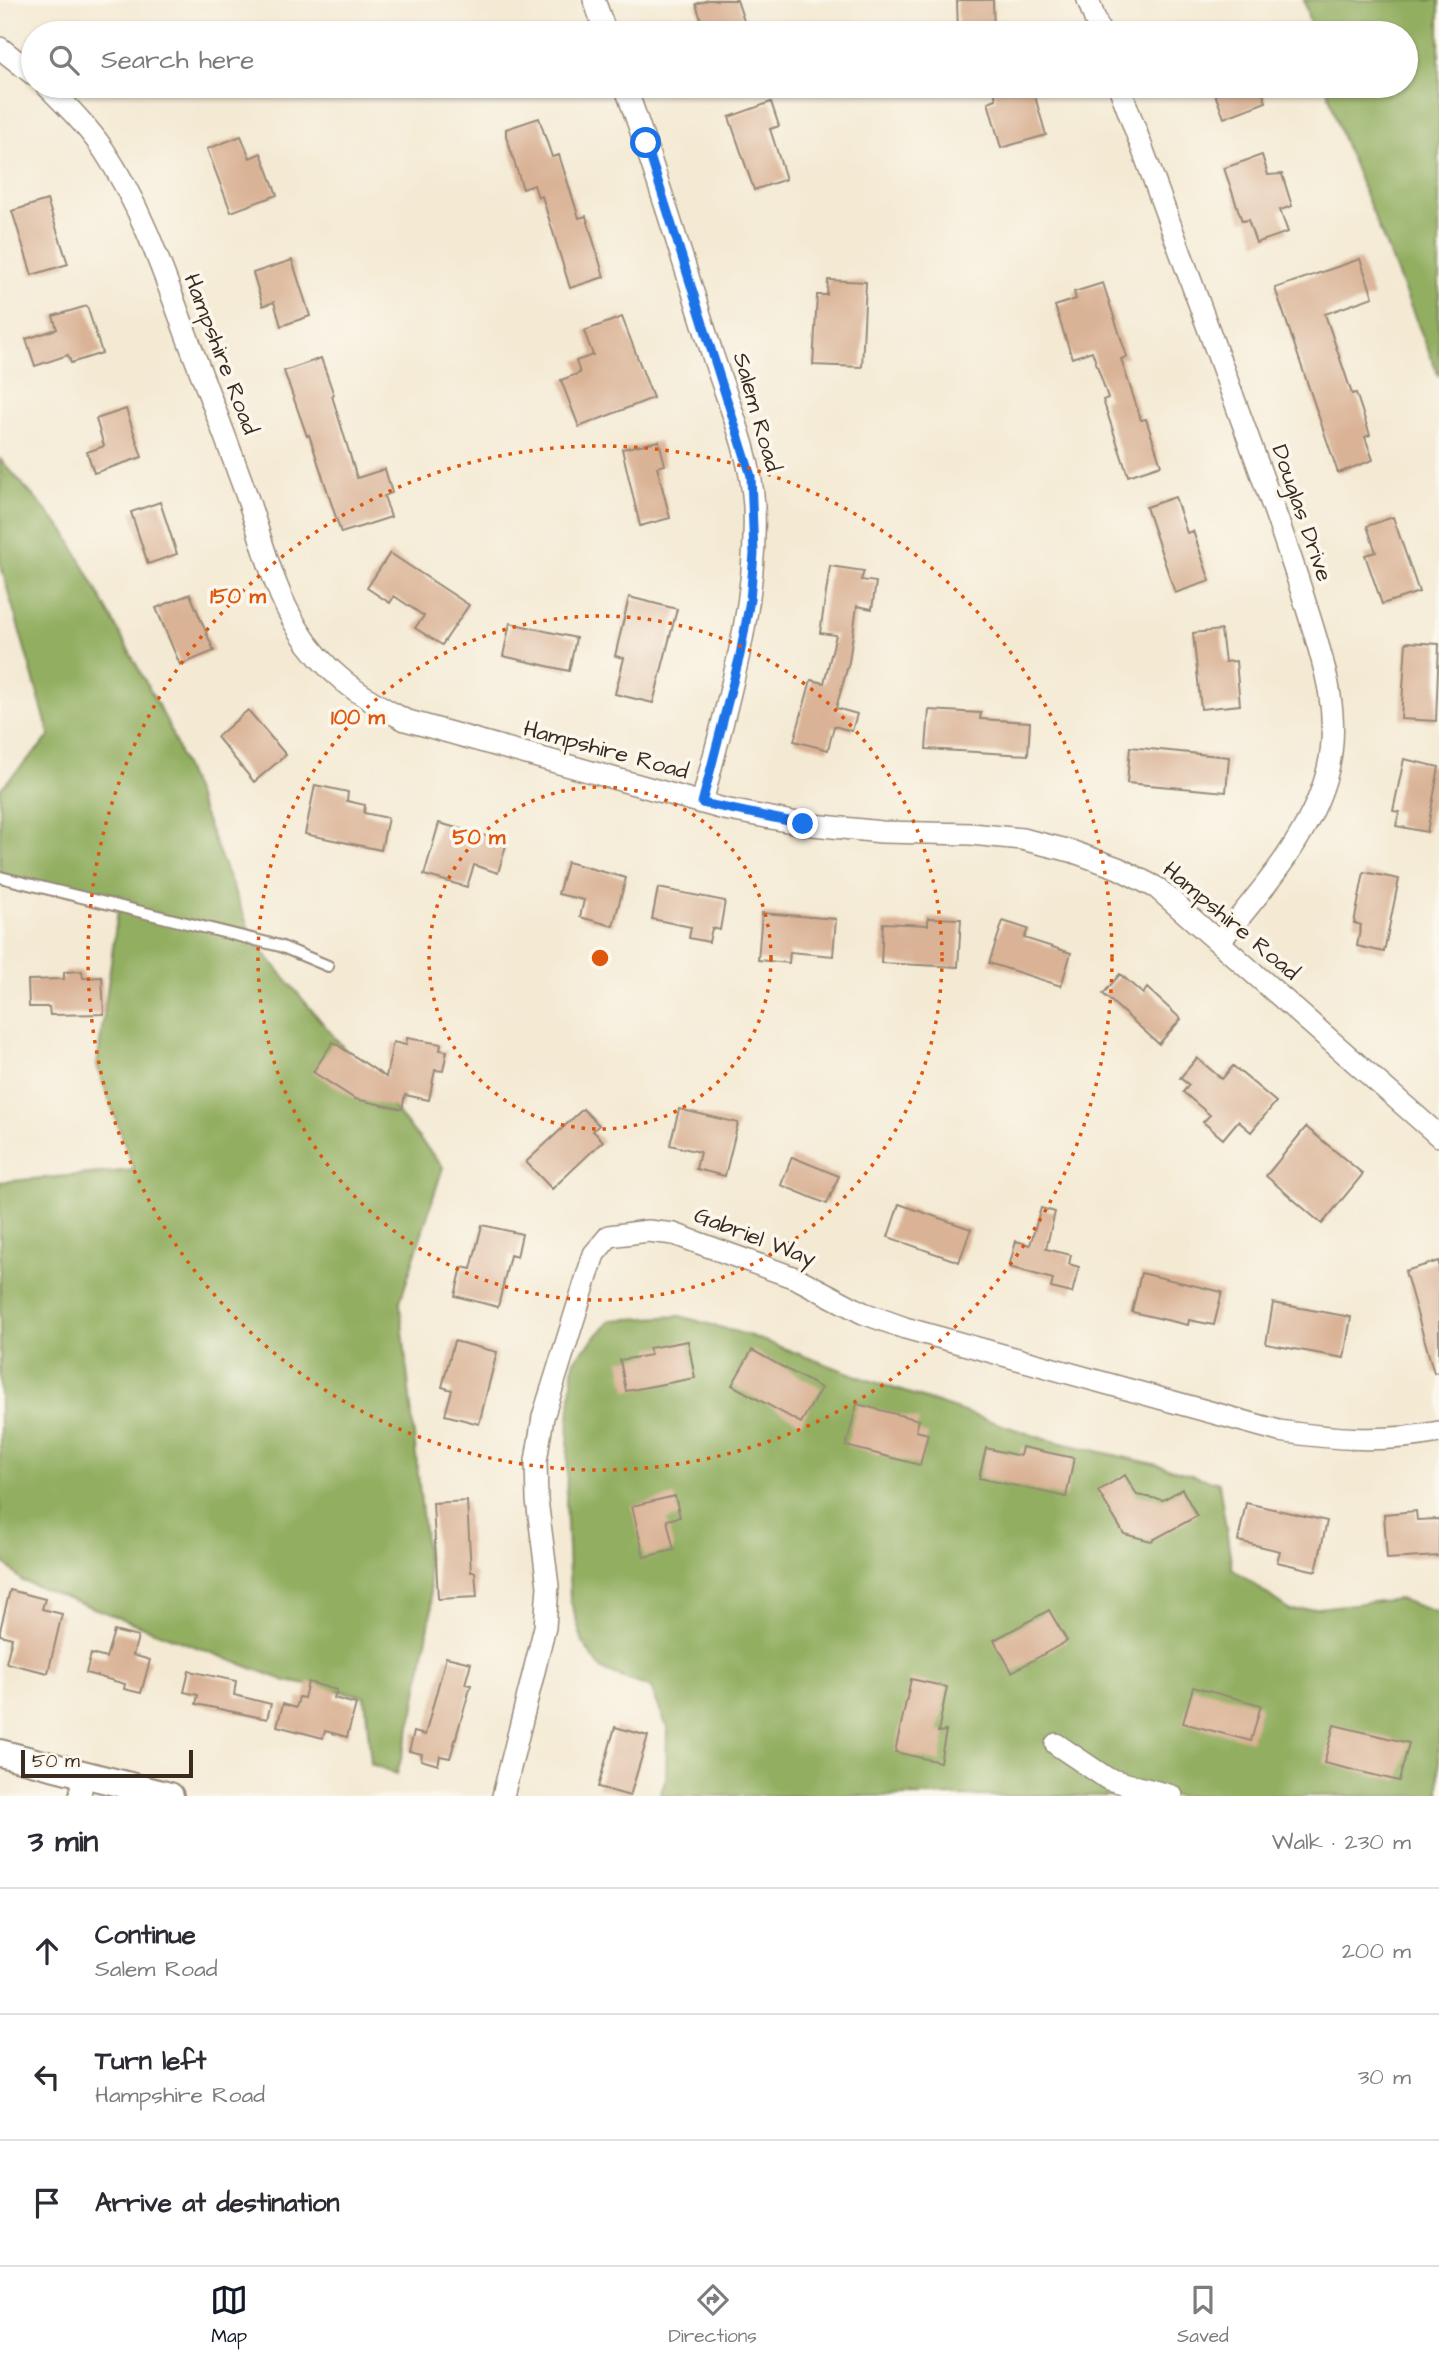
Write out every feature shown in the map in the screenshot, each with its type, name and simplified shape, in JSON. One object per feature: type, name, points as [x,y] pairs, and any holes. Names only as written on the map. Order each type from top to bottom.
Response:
[{"type":"street","points":[[594,0],[602,21]]},
{"type":"street","points":[[1088,0],[1096,21]]},
{"type":"street","points":[[0,48],[21,65]]},
{"type":"street","name":"Hampshire Road","points":[[59,98],[102,149],[131,195],[172,295],[241,479],[282,598],[298,629],[319,658],[344,683],[363,697],[405,720],[702,803],[803,824],[883,832],[971,834],[1021,839],[1071,851],[1118,868],[1157,888],[1439,1136]]},
{"type":"street","name":"Salem Road","points":[[629,98],[751,476],[754,554],[750,600],[740,655],[702,803]]},
{"type":"street","name":"Douglas Drive","points":[[1123,98],[1285,538],[1328,677],[1332,703],[1333,737],[1330,758],[1318,801],[1262,891],[1219,942]]},
{"type":"street","name":"Gabriel Way","points":[[503,1796],[545,1627],[548,1586],[537,1500],[536,1461],[543,1417],[594,1254],[609,1236],[648,1231],[674,1234],[798,1279],[863,1313],[905,1328],[1279,1431],[1324,1438],[1373,1440],[1408,1438],[1439,1432]]},
{"type":"street","points":[[1056,1744],[1108,1779],[1172,1796]]},
{"type":"street","points":[[0,1753],[82,1785],[170,1796]]},
{"type":"lane","points":[[0,877],[280,946],[328,966]]},
{"type":"green space","points":[[1304,0],[1439,0],[1439,377],[1341,134],[1330,98],[1418,98],[1418,21],[1309,21]]},
{"type":"green space","points":[[0,459],[66,533],[167,722],[254,941],[443,1167],[400,1302],[432,1608],[414,1711],[397,1774],[371,1764],[365,1696],[286,1681],[22,1581],[0,1558],[0,1182],[134,1170],[97,1066],[119,902],[0,874],[0,789],[50,736],[0,563]]},
{"type":"green space","points":[[680,1316],[751,1336],[863,1378],[1044,1439],[1154,1464],[1219,1483],[1232,1568],[1290,1611],[1399,1599],[1439,1613],[1439,1796],[660,1796],[666,1778],[667,1727],[651,1688],[602,1670],[583,1643],[570,1599],[566,1501],[569,1418],[574,1360],[611,1320]]},
{"type":"building","points":[[708,0],[737,0],[744,21],[701,21],[696,4]]},
{"type":"building","points":[[957,0],[993,0],[994,21],[958,21]]},
{"type":"building","points":[[1035,98],[1046,135],[1001,148],[988,102],[996,99]]},
{"type":"building","points":[[1216,98],[1264,98],[1266,102],[1224,118]]},
{"type":"building","points":[[771,102],[779,126],[770,129],[786,179],[754,190],[729,117]]},
{"type":"building","points":[[539,118],[552,157],[559,155],[579,218],[586,216],[604,277],[570,288],[542,196],[538,197],[534,185],[523,189],[506,136],[506,129]]},
{"type":"building","points":[[241,136],[250,158],[261,153],[277,195],[231,212],[207,149]]},
{"type":"building","points":[[1262,155],[1268,175],[1282,174],[1292,206],[1280,210],[1288,232],[1256,243],[1248,220],[1242,221],[1224,168]]},
{"type":"building","points":[[47,200],[68,264],[32,275],[12,211]]},
{"type":"building","points":[[1360,259],[1373,297],[1325,314],[1352,394],[1356,393],[1370,435],[1365,437],[1373,460],[1338,473],[1275,288]]},
{"type":"building","points":[[292,260],[310,316],[281,326],[274,302],[263,306],[253,273]]},
{"type":"building","points":[[828,280],[866,282],[862,367],[813,365],[817,295],[827,295]]},
{"type":"building","points":[[1103,283],[1127,357],[1121,359],[1141,420],[1146,419],[1161,465],[1128,476],[1103,400],[1108,398],[1092,351],[1072,358],[1055,306],[1076,299],[1074,292]]},
{"type":"building","points":[[87,306],[102,353],[71,363],[68,355],[35,366],[26,339],[57,329],[53,316]]},
{"type":"building","points":[[622,317],[653,398],[579,427],[561,380],[580,373],[576,361],[593,355],[584,331]]},
{"type":"building","points":[[321,358],[357,478],[385,469],[392,493],[384,496],[391,517],[341,533],[309,435],[307,436],[284,371]]},
{"type":"building","points":[[126,409],[142,457],[94,473],[87,452],[104,446],[96,419]]},
{"type":"building","points":[[659,441],[665,465],[657,467],[670,518],[640,526],[622,449]]},
{"type":"building","points":[[1175,497],[1187,533],[1193,531],[1210,581],[1175,593],[1146,507]]},
{"type":"building","points":[[160,502],[177,554],[148,564],[131,512]]},
{"type":"building","points":[[1393,517],[1419,592],[1382,604],[1365,555],[1376,552],[1367,526]]},
{"type":"building","points":[[390,553],[469,605],[442,645],[415,628],[424,616],[394,596],[390,603],[367,588]]},
{"type":"building","points":[[830,566],[864,571],[861,580],[876,582],[872,609],[857,606],[849,662],[836,708],[857,714],[852,731],[834,726],[828,750],[794,741],[811,680],[824,683],[836,635],[820,633]]},
{"type":"building","points":[[190,594],[214,651],[180,665],[156,608]]},
{"type":"building","points":[[629,597],[677,609],[653,703],[615,694],[624,658],[615,656]]},
{"type":"building","points":[[510,623],[576,638],[569,671],[503,656]]},
{"type":"building","points":[[1221,630],[1225,662],[1236,661],[1240,705],[1201,709],[1193,633]]},
{"type":"building","points":[[1406,642],[1439,644],[1436,721],[1401,719]]},
{"type":"building","points":[[248,710],[286,755],[254,782],[217,737]]},
{"type":"building","points":[[929,710],[981,713],[980,719],[1030,722],[1028,755],[926,749]]},
{"type":"building","points":[[1130,747],[1229,757],[1226,792],[1127,783]]},
{"type":"building","points":[[1404,759],[1439,767],[1427,832],[1396,826],[1399,812],[1393,811]]},
{"type":"building","points":[[315,785],[348,792],[347,801],[365,805],[364,813],[388,818],[381,850],[305,834]]},
{"type":"building","points":[[439,823],[507,842],[498,873],[474,865],[467,887],[424,875]]},
{"type":"building","points":[[567,862],[626,878],[613,926],[580,917],[584,900],[558,894]]},
{"type":"building","points":[[1364,872],[1399,879],[1384,952],[1357,946],[1361,925],[1354,923]]},
{"type":"building","points":[[658,888],[725,901],[720,930],[712,928],[709,942],[689,938],[691,927],[652,919]]},
{"type":"building","points":[[762,913],[836,919],[833,956],[790,952],[789,963],[758,960]]},
{"type":"building","points":[[928,918],[961,919],[958,967],[881,963],[883,923],[928,925]]},
{"type":"building","points":[[1003,921],[1028,929],[1024,938],[1071,953],[1061,986],[989,963]]},
{"type":"building","points":[[82,971],[83,978],[102,977],[104,1014],[50,1015],[49,1007],[29,1007],[28,980],[64,979],[64,972]]},
{"type":"building","points":[[1120,974],[1143,994],[1147,988],[1181,1019],[1159,1044],[1103,994]]},
{"type":"building","points":[[407,1038],[441,1044],[440,1050],[447,1051],[443,1071],[435,1070],[429,1100],[405,1095],[402,1109],[355,1099],[313,1072],[333,1042],[386,1077],[393,1042],[406,1045]]},
{"type":"building","points":[[1197,1058],[1222,1079],[1233,1066],[1276,1102],[1251,1132],[1238,1121],[1223,1139],[1203,1122],[1210,1115],[1183,1092],[1189,1085],[1180,1078]]},
{"type":"building","points":[[583,1109],[599,1125],[593,1131],[603,1141],[552,1189],[526,1162]]},
{"type":"building","points":[[679,1109],[738,1123],[725,1176],[696,1169],[700,1152],[670,1145]]},
{"type":"building","points":[[1306,1127],[1363,1174],[1322,1224],[1266,1176]]},
{"type":"building","points":[[792,1157],[839,1176],[827,1204],[781,1185]]},
{"type":"building","points":[[899,1204],[971,1229],[959,1262],[888,1237]]},
{"type":"building","points":[[1041,1208],[1055,1212],[1046,1249],[1071,1255],[1069,1264],[1079,1267],[1072,1293],[1051,1288],[1053,1279],[1009,1267],[1016,1241],[1030,1245]]},
{"type":"building","points":[[482,1225],[522,1234],[517,1257],[510,1255],[498,1307],[455,1296],[462,1267],[471,1269]]},
{"type":"building","points":[[1439,1261],[1439,1372],[1434,1373],[1405,1271]]},
{"type":"building","points":[[1141,1273],[1222,1292],[1214,1325],[1189,1320],[1188,1325],[1132,1312]]},
{"type":"building","points":[[1273,1303],[1351,1317],[1344,1358],[1266,1344]]},
{"type":"building","points":[[454,1341],[497,1352],[479,1424],[445,1415],[452,1390],[442,1387]]},
{"type":"building","points":[[688,1341],[695,1378],[626,1391],[620,1360],[651,1355],[649,1348]]},
{"type":"building","points":[[752,1350],[821,1388],[801,1423],[732,1385]]},
{"type":"building","points":[[857,1404],[919,1420],[916,1431],[928,1434],[920,1465],[846,1446]]},
{"type":"building","points":[[1022,1447],[1074,1458],[1066,1497],[979,1478],[986,1448],[1020,1456]]},
{"type":"building","points":[[1125,1475],[1137,1495],[1163,1500],[1182,1489],[1197,1516],[1151,1541],[1124,1534],[1098,1491]]},
{"type":"building","points":[[675,1496],[680,1517],[667,1520],[674,1550],[644,1557],[632,1506]]},
{"type":"building","points":[[467,1501],[471,1572],[475,1572],[477,1597],[438,1599],[433,1503]]},
{"type":"building","points":[[1246,1503],[1327,1521],[1316,1571],[1277,1562],[1280,1551],[1238,1541]]},
{"type":"building","points":[[1416,1511],[1417,1520],[1439,1519],[1439,1556],[1387,1559],[1384,1514]]},
{"type":"building","points":[[10,1590],[45,1599],[42,1609],[62,1614],[48,1673],[6,1663],[12,1638],[0,1635],[0,1630]]},
{"type":"building","points":[[1049,1610],[1067,1641],[1012,1672],[994,1640]]},
{"type":"building","points":[[114,1631],[138,1637],[133,1655],[150,1660],[141,1693],[124,1689],[125,1684],[86,1673],[91,1654],[106,1658]]},
{"type":"building","points":[[446,1657],[471,1663],[465,1684],[471,1685],[450,1758],[440,1756],[438,1765],[421,1760],[422,1754],[409,1751],[414,1732],[425,1735]]},
{"type":"building","points":[[189,1671],[236,1681],[234,1695],[271,1704],[267,1719],[196,1704],[198,1695],[184,1692]]},
{"type":"building","points":[[911,1679],[947,1687],[938,1732],[946,1731],[940,1762],[895,1752]]},
{"type":"building","points":[[308,1682],[337,1690],[334,1698],[356,1704],[347,1737],[325,1731],[323,1738],[277,1726],[283,1704],[296,1708],[299,1697],[304,1698]]},
{"type":"building","points":[[1193,1687],[1261,1705],[1251,1741],[1183,1723]]},
{"type":"building","points":[[1334,1725],[1409,1743],[1399,1781],[1324,1763]]},
{"type":"building","points":[[615,1727],[648,1736],[630,1796],[598,1787]]},
{"type":"route","points":[[646,143],[751,476],[754,507],[750,600],[740,655],[702,803],[803,824]]}]
